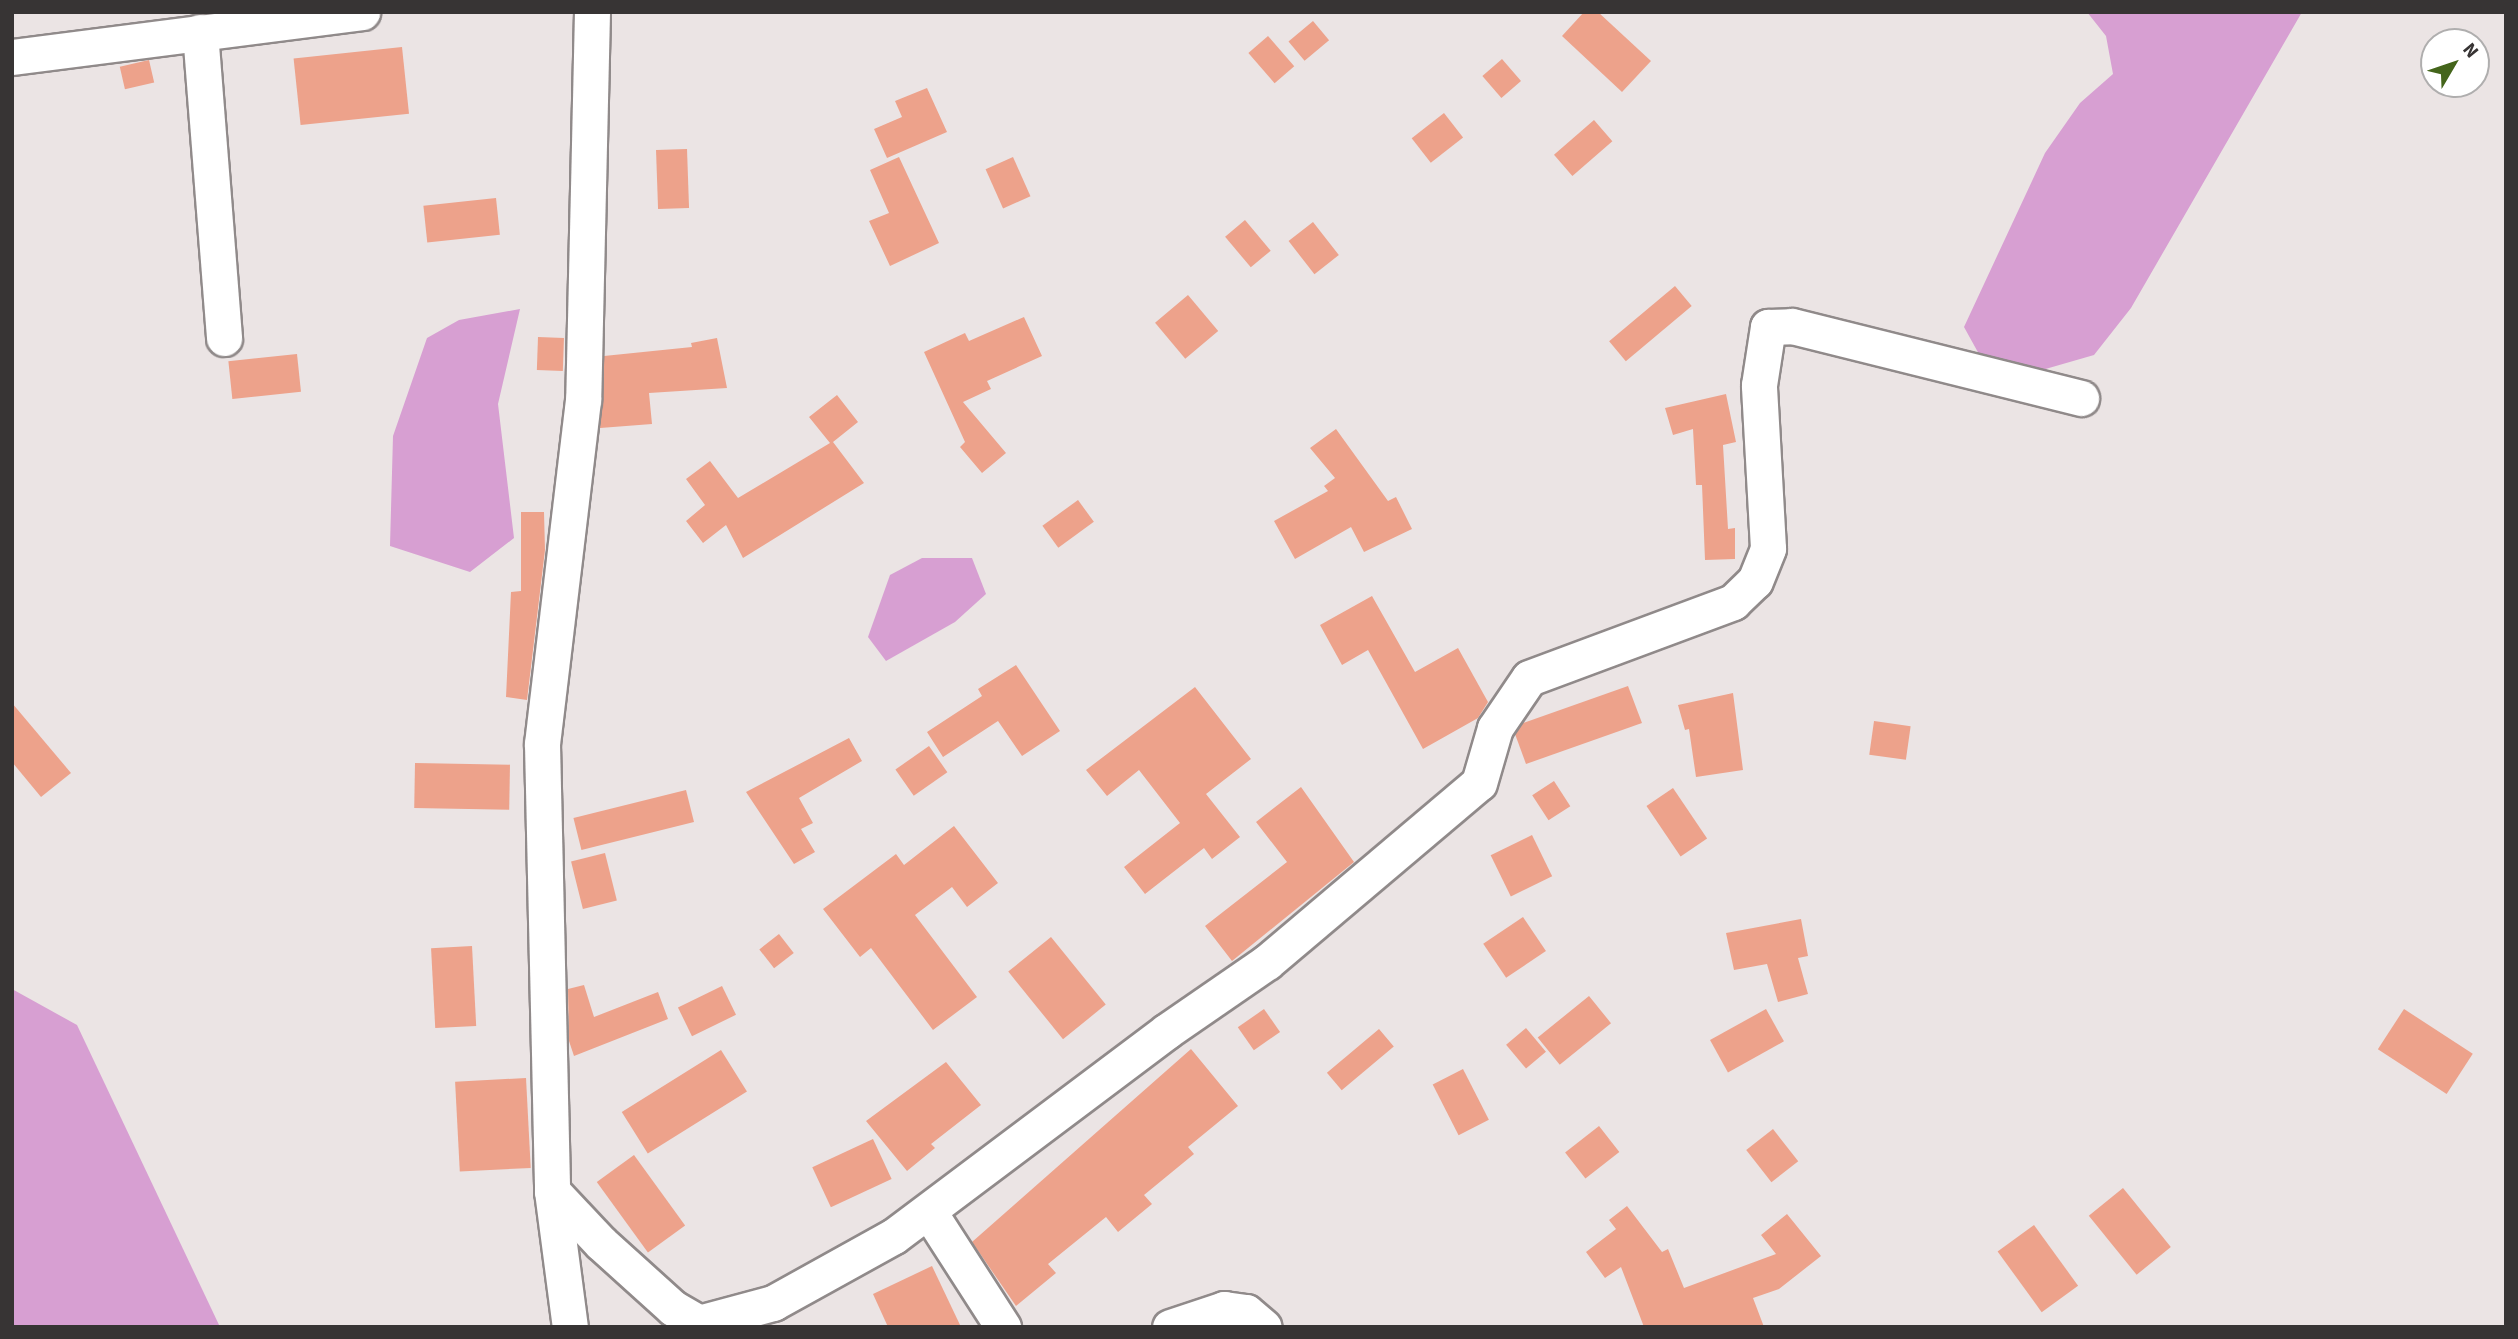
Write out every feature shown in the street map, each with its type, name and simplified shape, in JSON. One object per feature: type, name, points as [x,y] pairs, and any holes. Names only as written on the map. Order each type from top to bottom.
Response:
[{"type":"street","points":[[12,57],[362,12]]},
{"type":"street","points":[[570,1327],[552,1191],[542,744],[583,400],[592,12]]},
{"type":"street","points":[[200,32],[224,338]]},
{"type":"street","points":[[552,1191],[601,1243],[673,1308],[699,1323],[773,1303],[894,1236],[929,1212],[1167,1031],[1267,962],[1479,783],[1495,728],[1529,678],[1733,602],[1755,581],[1768,548],[1759,385],[1768,327],[1792,326],[2081,398]]},
{"type":"street","points":[[929,1212],[1003,1327]]},
{"type":"street","points":[[1170,1327],[1224,1309],[1246,1312],[1264,1327]]},
{"type":"shaded area","points":[[2087,12],[2302,12],[2131,308],[2094,355],[2042,370],[1985,365],[1964,327],[2045,153],[2080,103],[2113,74],[2106,36]]},
{"type":"shaded area","points":[[520,309],[498,404],[514,538],[470,572],[390,546],[393,436],[427,338],[459,320]]},
{"type":"shaded area","points":[[922,558],[972,558],[986,594],[955,622],[886,661],[868,637],[890,575]]},
{"type":"shaded area","points":[[12,989],[77,1025],[220,1327],[12,1327]]},
{"type":"building","points":[[1584,12],[1598,12],[1651,61],[1622,92],[1562,36]]},
{"type":"building","points":[[1313,21],[1329,40],[1305,61],[1288,42]]},
{"type":"building","points":[[1268,36],[1294,66],[1275,83],[1248,53]]},
{"type":"building","points":[[402,47],[409,114],[301,125],[294,58]]},
{"type":"building","points":[[1502,59],[1521,81],[1501,98],[1482,76]]},
{"type":"building","points":[[149,60],[154,82],[125,89],[120,67]]},
{"type":"building","points":[[927,88],[947,132],[887,158],[874,129],[902,117],[895,101]]},
{"type":"building","points":[[1444,113],[1463,137],[1431,163],[1412,138]]},
{"type":"building","points":[[1594,120],[1612,141],[1572,176],[1554,155]]},
{"type":"building","points":[[687,149],[689,208],[658,209],[656,150]]},
{"type":"building","points":[[899,157],[939,243],[890,266],[869,221],[889,213],[870,170]]},
{"type":"building","points":[[1013,157],[1030,196],[1003,208],[986,169]]},
{"type":"building","points":[[496,198],[500,235],[427,242],[423,206]]},
{"type":"building","points":[[1245,220],[1271,251],[1251,267],[1225,237]]},
{"type":"building","points":[[1313,222],[1339,255],[1314,274],[1289,241]]},
{"type":"building","points":[[1675,286],[1692,306],[1626,361],[1609,341]]},
{"type":"building","points":[[1188,295],[1218,331],[1185,359],[1155,323]]},
{"type":"building","points":[[1024,317],[1042,356],[987,381],[991,389],[963,402],[1006,453],[982,473],[960,447],[965,442],[924,352],[965,333],[969,341]]},
{"type":"building","points":[[538,337],[564,338],[563,371],[537,370]]},
{"type":"building","points":[[717,338],[727,388],[649,393],[652,424],[600,428],[604,356],[692,347],[691,343]]},
{"type":"building","points":[[297,354],[301,392],[232,399],[228,361]]},
{"type":"building","points":[[1726,394],[1736,442],[1723,445],[1728,529],[1735,528],[1735,559],[1705,560],[1702,485],[1696,485],[1693,429],[1673,435],[1665,408]]},
{"type":"building","points":[[837,395],[858,422],[833,442],[864,483],[743,558],[726,525],[703,543],[686,521],[705,505],[686,479],[710,461],[738,498],[830,443],[809,417]]},
{"type":"building","points":[[1336,429],[1388,501],[1396,497],[1412,529],[1364,552],[1351,527],[1295,559],[1274,521],[1328,491],[1324,486],[1335,478],[1310,448]]},
{"type":"building","points":[[1078,500],[1094,522],[1058,548],[1042,526]]},
{"type":"building","points":[[521,512],[544,512],[545,550],[527,700],[506,697],[511,592],[521,591]]},
{"type":"building","points":[[1372,596],[1415,672],[1458,648],[1488,702],[1478,718],[1423,749],[1368,650],[1342,665],[1320,625]]},
{"type":"building","points":[[1016,665],[1060,731],[1022,756],[998,721],[943,757],[927,732],[982,696],[978,689]]},
{"type":"building","points":[[1628,686],[1642,723],[1526,764],[1515,734],[1523,723]]},
{"type":"building","points":[[1195,687],[1251,759],[1206,794],[1240,837],[1212,859],[1204,848],[1145,894],[1124,867],[1180,823],[1139,770],[1107,796],[1086,770]]},
{"type":"building","points":[[1733,693],[1743,770],[1696,777],[1689,729],[1685,730],[1678,705]]},
{"type":"building","points":[[12,703],[71,773],[41,797],[12,762]]},
{"type":"building","points":[[1874,721],[1911,726],[1906,760],[1869,755]]},
{"type":"building","points":[[849,738],[862,761],[799,798],[813,823],[801,829],[815,852],[794,864],[746,792]]},
{"type":"building","points":[[929,746],[947,772],[914,796],[895,770]]},
{"type":"building","points":[[415,763],[510,765],[509,810],[414,808]]},
{"type":"building","points":[[1554,781],[1570,806],[1549,820],[1532,795]]},
{"type":"building","points":[[1301,787],[1354,862],[1232,961],[1205,926],[1287,862],[1256,822]]},
{"type":"building","points":[[1673,788],[1707,839],[1681,856],[1646,806]]},
{"type":"building","points":[[686,790],[694,822],[581,850],[573,818]]},
{"type":"building","points":[[954,826],[998,883],[967,907],[952,887],[915,915],[977,997],[933,1030],[871,948],[860,957],[823,909],[896,854],[904,865]]},
{"type":"building","points":[[1532,835],[1552,876],[1511,897],[1491,855]]},
{"type":"building","points":[[605,853],[617,901],[583,909],[571,861]]},
{"type":"building","points":[[1523,917],[1546,951],[1506,978],[1483,944]]},
{"type":"building","points":[[1801,919],[1808,956],[1798,958],[1808,994],[1778,1002],[1767,964],[1734,970],[1726,933]]},
{"type":"building","points":[[779,934],[794,953],[774,968],[759,949]]},
{"type":"building","points":[[1051,937],[1106,1005],[1063,1039],[1008,972]]},
{"type":"building","points":[[472,946],[476,1026],[435,1028],[431,948]]},
{"type":"building","points":[[584,985],[594,1017],[658,992],[668,1019],[574,1056],[569,1041],[568,989]]},
{"type":"building","points":[[722,986],[736,1015],[692,1036],[678,1007]]},
{"type":"building","points":[[1589,996],[1611,1023],[1560,1065],[1538,1038]]},
{"type":"building","points":[[1264,1009],[1280,1032],[1254,1050],[1238,1027]]},
{"type":"building","points":[[1766,1009],[1784,1041],[1728,1072],[1710,1040]]},
{"type":"building","points":[[2404,1009],[2473,1054],[2447,1094],[2378,1049]]},
{"type":"building","points":[[1526,1028],[1546,1052],[1526,1068],[1506,1045]]},
{"type":"building","points":[[1379,1029],[1394,1047],[1342,1090],[1327,1073]]},
{"type":"building","points":[[1191,1049],[1238,1106],[1188,1147],[1194,1154],[1144,1195],[1152,1204],[1118,1232],[1106,1217],[1048,1264],[1056,1273],[1016,1306],[972,1242]]},
{"type":"building","points":[[721,1050],[747,1092],[648,1154],[622,1112]]},
{"type":"building","points":[[946,1062],[981,1105],[931,1144],[935,1148],[907,1171],[866,1121]]},
{"type":"building","points":[[1463,1069],[1489,1120],[1459,1135],[1433,1084]]},
{"type":"building","points":[[526,1078],[531,1168],[460,1172],[455,1082]]},
{"type":"building","points":[[1599,1126],[1619,1152],[1585,1178],[1565,1152]]},
{"type":"building","points":[[1773,1129],[1798,1161],[1771,1182],[1746,1150]]},
{"type":"building","points":[[873,1139],[892,1179],[831,1207],[812,1167]]},
{"type":"building","points":[[634,1155],[685,1225],[648,1252],[597,1182]]},
{"type":"building","points":[[2123,1188],[2171,1247],[2137,1275],[2089,1216]]},
{"type":"building","points":[[1627,1206],[1662,1252],[1668,1249],[1684,1288],[1776,1254],[1761,1235],[1787,1214],[1821,1256],[1779,1289],[1753,1298],[1764,1327],[1644,1327],[1621,1267],[1605,1278],[1586,1252],[1616,1229],[1609,1220]]},
{"type":"building","points":[[2034,1225],[2078,1286],[2042,1312],[1998,1251]]},
{"type":"building","points":[[932,1266],[961,1327],[888,1327],[873,1294]]}]
